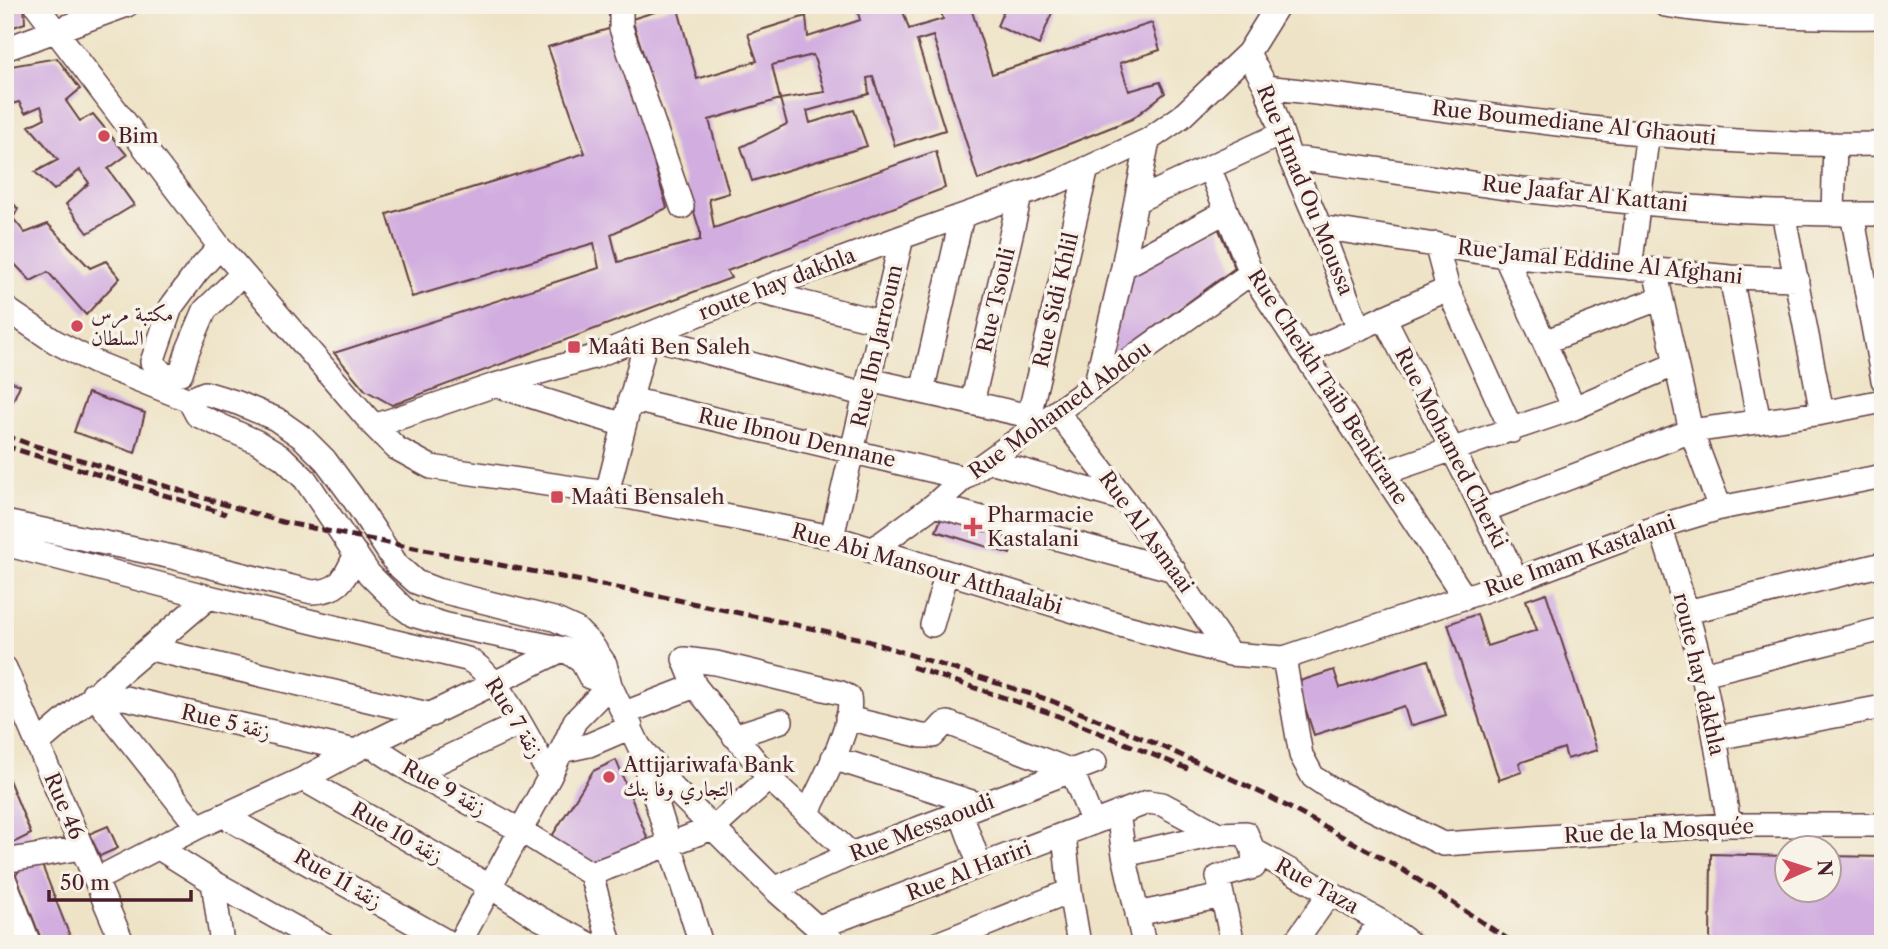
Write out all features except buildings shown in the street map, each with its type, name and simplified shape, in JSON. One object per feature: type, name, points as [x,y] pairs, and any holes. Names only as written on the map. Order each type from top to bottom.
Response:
[{"type":"street","points":[[36,5],[220,247],[374,426]]},
{"type":"street","points":[[5,49],[127,5]]},
{"type":"street","points":[[621,5],[621,28],[682,207]]},
{"type":"street","name":"route hay dakhla","points":[[374,426],[495,385],[593,357],[756,291],[1020,196],[1087,168],[1147,140],[1181,117],[1248,53],[1278,5]]},
{"type":"street","points":[[1665,5],[1776,15],[1883,17]]},
{"type":"street","name":"Rue Hmad Ou Moussa","points":[[1248,53],[1266,87],[1290,158],[1359,329]]},
{"type":"street","name":"Rue Boumediane Al Ghaouti","points":[[1266,87],[1498,117],[1648,132],[1776,143],[1883,144]]},
{"type":"street","points":[[1630,268],[1648,132]]},
{"type":"street","points":[[1136,201],[1281,134]]},
{"type":"street","points":[[1096,383],[1123,267],[1147,140]]},
{"type":"street","points":[[1835,144],[1843,214],[1883,380]]},
{"type":"street","name":"Rue Jaafar Al Kattani","points":[[1290,158],[1373,167],[1562,195],[1783,212],[1883,214]]},
{"type":"street","name":"Rue Cheikh Taib Benkirane","points":[[1209,167],[1251,273],[1465,597]]},
{"type":"street","name":"Rue Sidi Khlil","points":[[1029,424],[1087,168]]},
{"type":"street","name":"Rue Tsouli","points":[[972,403],[1020,196]]},
{"type":"street","points":[[1123,267],[1225,212]]},
{"type":"street","points":[[1783,212],[1822,413]]},
{"type":"street","points":[[922,392],[962,216]]},
{"type":"street","name":"Rue Jamal Eddine Al Afghani","points":[[1320,227],[1505,256],[1655,271],[1797,279]]},
{"type":"street","name":"Rue Ibn Jarroum","points":[[832,537],[902,237]]},
{"type":"street","points":[[1436,244],[1448,289],[1512,431]]},
{"type":"street","points":[[163,383],[152,362],[171,307],[220,247]]},
{"type":"street","points":[[1505,256],[1574,408]]},
{"type":"street","points":[[1655,271],[1691,431],[1720,508]]},
{"type":"street","name":"Rue Mohamed Abdou","points":[[871,551],[989,461],[1029,424],[1058,413],[1251,273]]},
{"type":"street","points":[[163,383],[181,373],[205,310],[242,274]]},
{"type":"street","points":[[1731,276],[1759,422]]},
{"type":"street","points":[[1304,353],[1448,289]]},
{"type":"street","points":[[756,291],[881,322]]},
{"type":"street","points":[[1544,342],[1661,298]]},
{"type":"street","points":[[5,308],[54,341],[94,362],[163,383],[189,400],[197,415],[283,457],[304,479],[369,574],[413,615],[447,625],[564,649],[582,662],[590,677],[610,685]]},
{"type":"street","name":"Rue Mohamed Cherki","points":[[1384,317],[1485,510],[1516,580]]},
{"type":"street","points":[[607,493],[648,336],[868,388],[922,392],[972,403],[1029,424]]},
{"type":"street","points":[[1383,473],[1574,408],[1676,364]]},
{"type":"street","points":[[495,385],[624,425]]},
{"type":"street","points":[[189,400],[205,393],[238,403],[276,419],[303,438],[325,460],[397,565],[416,582],[437,590],[554,619],[576,629],[606,664],[610,685],[632,729],[672,787],[715,827],[774,889],[836,944]]},
{"type":"street","name":"Rue Ibnou Dennane","points":[[631,398],[964,478]]},
{"type":"street","points":[[1485,510],[1691,431],[1822,413],[1883,401]]},
{"type":"street","name":"Rue Al Asmaai","points":[[1058,413],[1125,500],[1230,654]]},
{"type":"street","name":"Rue Abi Mansour Atthaalabi","points":[[374,426],[396,448],[431,467],[607,493],[832,537],[1121,625],[1230,654],[1284,658]]},
{"type":"street","points":[[989,461],[1125,500]]},
{"type":"street","name":"Rue Imam Kastalani","points":[[1284,658],[1516,580],[1660,526],[1720,508],[1883,476]]},
{"type":"street","points":[[934,505],[1174,570]]},
{"type":"street","points":[[5,522],[172,557],[312,592],[328,592],[341,584],[356,554]]},
{"type":"street","name":"route hay dakhla","points":[[1660,526],[1703,674],[1729,825]]},
{"type":"street","points":[[5,544],[209,597]]},
{"type":"street","points":[[1687,612],[1883,564]]},
{"type":"street","points":[[932,625],[947,572]]},
{"type":"street","points":[[37,744],[209,597]]},
{"type":"street","name":"Rue 7 زنقة","points":[[209,597],[474,662],[496,682],[550,776]]},
{"type":"street","points":[[1703,674],[1883,629]]},
{"type":"street","points":[[151,649],[432,715]]},
{"type":"street","points":[[97,879],[564,649]]},
{"type":"street","name":"Rue de la Mosquée","points":[[1284,658],[1301,755],[1313,777],[1331,789],[1436,842],[1452,844],[1729,825],[1883,825]]},
{"type":"street","points":[[851,854],[769,778],[695,686],[684,659],[716,663],[841,693],[848,707],[922,736],[933,736],[948,723],[1072,771],[1093,823]]},
{"type":"street","name":"Rue 46","points":[[5,668],[123,944]]},
{"type":"street","points":[[459,944],[550,776],[575,721],[610,685]]},
{"type":"street","points":[[561,751],[589,745],[632,729],[695,686]]},
{"type":"street","points":[[95,697],[198,827]]},
{"type":"street","name":"Rue 5 زنقة","points":[[95,697],[125,698],[362,748]]},
{"type":"street","points":[[807,814],[833,758],[848,707]]},
{"type":"street","points":[[1716,738],[1883,707]]},
{"type":"street","points":[[734,736],[781,722]]},
{"type":"street","points":[[414,772],[519,724]]},
{"type":"street","points":[[632,729],[701,944]]},
{"type":"street","name":"Rue 9 زنقة","points":[[362,748],[414,772],[520,831]]},
{"type":"street","points":[[833,758],[971,809],[980,866]]},
{"type":"street","name":"Rue Messaoudi","points":[[774,889],[851,854],[1095,762]]},
{"type":"street","points":[[591,874],[715,827],[769,778]]},
{"type":"street","name":"Rue 10 زنقة","points":[[303,779],[491,887]]},
{"type":"street","name":"Rue Al Hariri","points":[[819,927],[1138,805],[1155,802],[1218,834]]},
{"type":"street","points":[[1118,813],[1124,855],[1144,944]]},
{"type":"street","name":"Rue 11 زنقة","points":[[225,816],[451,944]]},
{"type":"street","points":[[520,831],[591,874],[610,944]]},
{"type":"street","points":[[1124,855],[1218,834],[1249,842],[1254,866],[1220,887],[1136,914]]},
{"type":"street","points":[[1064,835],[1079,944]]},
{"type":"street","name":"Rue Taza","points":[[1249,842],[1380,921],[1411,944]]},
{"type":"street","points":[[5,861],[81,848]]},
{"type":"street","points":[[159,848],[213,882],[324,944]]},
{"type":"street","points":[[5,881],[29,944]]},
{"type":"street","points":[[213,882],[222,944]]},
{"type":"street","points":[[491,887],[539,918],[589,944]]},
{"type":"street","points":[[1220,887],[1233,944]]},
{"type":"street","points":[[937,944],[1070,891]]},
{"type":"street","points":[[1294,944],[1330,893]]},
{"type":"street","points":[[1365,944],[1380,921]]},
{"type":"railway","points":[[5,435],[282,522],[862,639],[1052,701],[1166,748],[1268,796],[1400,868],[1515,944]]},
{"type":"railway","points":[[5,446],[226,514]]},
{"type":"railway","points":[[912,667],[1053,714],[1188,769]]},
{"type":"place","name":"Bim","points":[[104,136]]},
{"type":"place","name":"مكتبة مرس السلطان","points":[[77,326]]},
{"type":"place","name":"Maâti Ben Saleh","points":[[574,347]]},
{"type":"place","name":"Maâti Bensaleh","points":[[557,497]]},
{"type":"place","name":"Pharmacie Kastalani","points":[[973,527]]},
{"type":"place","name":"Attijariwafa Bank التجاري وفا بنك","points":[[609,777]]}]
